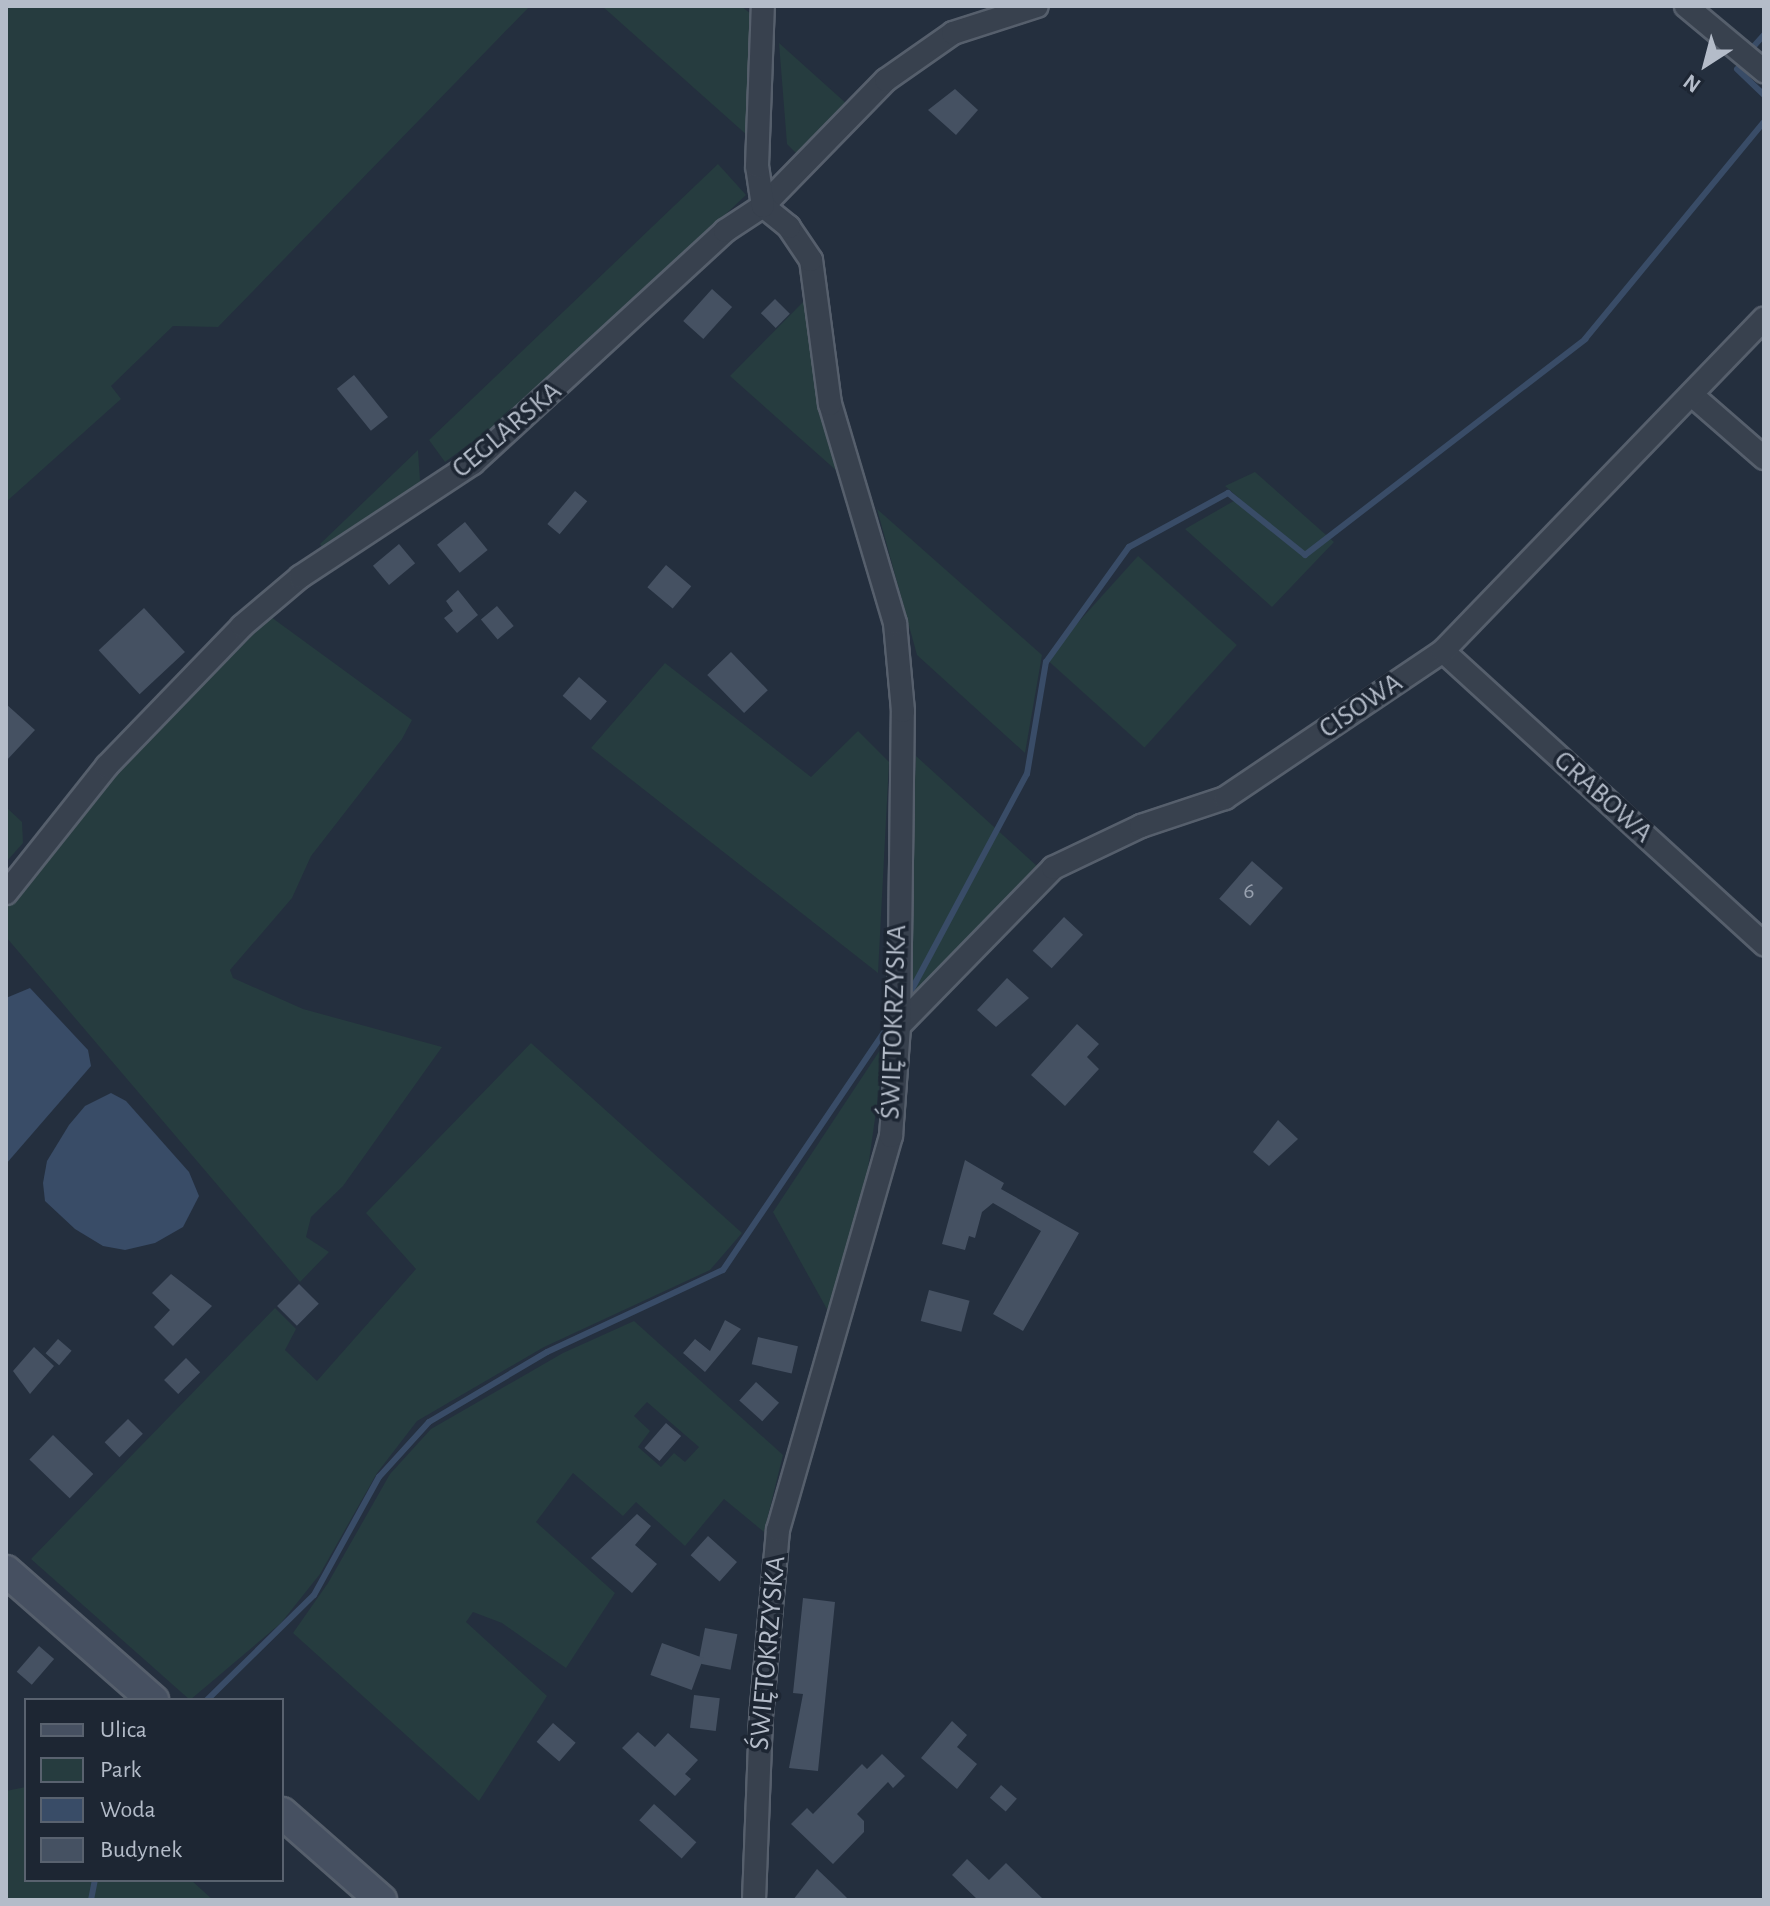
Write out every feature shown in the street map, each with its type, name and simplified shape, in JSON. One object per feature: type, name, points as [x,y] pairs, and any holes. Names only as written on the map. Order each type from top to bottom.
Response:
[{"type":"street","points":[[763,6],[769,118],[763,206]]},
{"type":"street","name":"CEGLARSKA","points":[[6,893],[107,766],[242,626],[300,577],[473,463],[725,231],[763,206],[830,131],[926,50],[953,33],[1037,6]]},
{"type":"street","points":[[1686,6],[1764,71]]},
{"type":"street","name":"ŚWIĘTOKRZYSKA","points":[[754,1900],[761,1717],[778,1530],[891,1136],[902,1022],[903,711],[895,623],[830,404],[811,260],[789,227],[763,206]]},
{"type":"street","name":"CISOWA","points":[[902,1022],[1053,868],[1141,826],[1225,798],[1443,651],[1693,396],[1764,319]]},
{"type":"street","points":[[1693,396],[1764,458]]},
{"type":"street","name":"GRABOWA","points":[[1443,651],[1764,944]]},
{"type":"street","points":[[6,1571],[151,1698]]},
{"type":"street","points":[[284,1815],[381,1900]]},
{"type":"green space","points":[[6,6],[530,6],[218,327],[173,326],[111,386],[121,399],[6,502]]},
{"type":"green space","points":[[602,6],[741,6],[751,14],[748,136]]},
{"type":"green space","points":[[779,43],[848,105],[797,154],[787,144]]},
{"type":"green space","points":[[718,164],[746,195],[528,401],[445,462],[429,440]]},
{"type":"green space","points":[[809,296],[838,472],[730,376]]},
{"type":"green space","points":[[418,450],[420,481],[410,496],[325,552],[320,544]]},
{"type":"green space","points":[[1255,472],[1334,542],[1272,607],[1185,529],[1239,498],[1225,486]]},
{"type":"green space","points":[[877,509],[1042,655],[1025,753],[917,655]]},
{"type":"green space","points":[[1138,556],[1237,645],[1144,748],[1046,659]]},
{"type":"green space","points":[[271,617],[412,720],[402,739],[311,856],[292,898],[230,970],[233,978],[303,1009],[442,1047],[343,1186],[311,1217],[306,1237],[329,1252],[300,1282],[6,937],[6,904],[105,781]]},
{"type":"green space","points":[[665,663],[811,777],[858,731],[889,762],[878,973],[591,748]]},
{"type":"green space","points":[[916,756],[1038,867],[927,991],[918,993],[905,985]]},
{"type":"green space","points":[[6,807],[22,822],[23,843],[6,862]]},
{"type":"green space","points":[[886,1041],[867,1175],[828,1311],[773,1212]]},
{"type":"green space","points":[[531,1043],[742,1233],[710,1270],[544,1347],[417,1421],[377,1473],[320,1574],[281,1623],[192,1698],[188,1698],[31,1559],[275,1308],[296,1329],[285,1350],[317,1381],[416,1269],[366,1213]]},
{"type":"green space","points":[[634,1321],[783,1455],[764,1532],[724,1499],[685,1546],[636,1502],[623,1516],[573,1473],[536,1522],[615,1593],[566,1668],[502,1623],[473,1612],[466,1622],[547,1696],[479,1801],[293,1633],[328,1583],[390,1474],[431,1429],[563,1353]],"holes":[[[647,1402],[699,1447],[685,1462],[674,1453],[661,1467],[638,1447],[650,1431],[634,1416]]]},
{"type":"green space","points":[[24,1787],[24,1882],[193,1882],[213,1900],[6,1900],[6,1791]]},
{"type":"water","points":[[30,988],[88,1050],[91,1066],[6,1164],[6,998]]},
{"type":"water","points":[[111,1093],[126,1101],[189,1172],[199,1196],[183,1227],[155,1243],[125,1250],[103,1246],[75,1229],[45,1201],[43,1183],[47,1161],[69,1125],[85,1106]]},
{"type":"building","points":[[955,89],[978,110],[956,135],[928,110]]},
{"type":"building","points":[[712,289],[732,307],[703,339],[683,321]]},
{"type":"building","points":[[775,299],[790,314],[776,328],[761,313]]},
{"type":"building","points":[[354,375],[388,417],[371,431],[337,389]]},
{"type":"building","points":[[575,491],[587,501],[560,534],[547,524]]},
{"type":"building","points":[[465,522],[488,550],[460,573],[437,545]]},
{"type":"building","points":[[399,544],[415,563],[389,585],[373,566]]},
{"type":"building","points":[[666,565],[691,586],[673,608],[647,587]]},
{"type":"building","points":[[458,590],[478,615],[457,633],[444,618],[453,611],[446,601]]},
{"type":"building","points":[[497,606],[514,626],[498,639],[481,619]]},
{"type":"building","points":[[144,608],[185,652],[140,694],[99,650]]},
{"type":"building","points":[[731,652],[768,690],[744,713],[707,675]]},
{"type":"building","points":[[579,677],[607,701],[591,720],[563,696]]},
{"type":"building","points":[[6,704],[35,730],[6,761]]},
{"type":"building","points":[[1252,861],[1283,888],[1250,926],[1219,899]]},
{"type":"building","points":[[1064,917],[1083,935],[1052,968],[1033,951]]},
{"type":"building","points":[[1007,978],[1029,998],[996,1027],[977,1010]]},
{"type":"building","points":[[1077,1024],[1099,1044],[1087,1057],[1099,1069],[1065,1106],[1031,1075]]},
{"type":"building","points":[[1278,1120],[1298,1139],[1269,1166],[1253,1152]]},
{"type":"building","points":[[965,1160],[1004,1183],[1001,1189],[1079,1233],[1023,1331],[993,1314],[1041,1231],[993,1203],[982,1212],[975,1238],[969,1236],[965,1250],[942,1244]]},
{"type":"building","points":[[171,1274],[212,1306],[173,1346],[154,1327],[170,1310],[152,1293]]},
{"type":"building","points":[[299,1284],[319,1304],[297,1326],[277,1306]]},
{"type":"building","points":[[929,1290],[970,1301],[961,1332],[921,1321]]},
{"type":"building","points":[[725,1320],[741,1329],[705,1372],[683,1353],[695,1339],[710,1351]]},
{"type":"building","points":[[758,1337],[798,1346],[792,1374],[752,1364]]},
{"type":"building","points":[[58,1339],[72,1351],[59,1365],[46,1353]]},
{"type":"building","points":[[34,1347],[54,1366],[30,1394],[13,1371]]},
{"type":"building","points":[[186,1358],[200,1372],[178,1394],[164,1380]]},
{"type":"building","points":[[756,1382],[779,1403],[762,1421],[739,1401]]},
{"type":"building","points":[[128,1419],[143,1434],[120,1457],[105,1442]]},
{"type":"building","points":[[666,1423],[681,1436],[659,1461],[644,1448]]},
{"type":"building","points":[[53,1435],[93,1474],[70,1498],[29,1459]]},
{"type":"building","points":[[637,1514],[651,1526],[635,1545],[657,1564],[632,1593],[591,1558]]},
{"type":"building","points":[[708,1536],[737,1562],[720,1581],[691,1555]]},
{"type":"building","points":[[803,1598],[835,1602],[818,1771],[789,1768],[803,1694],[793,1693]]},
{"type":"building","points":[[705,1628],[737,1634],[731,1670],[698,1663]]},
{"type":"building","points":[[662,1643],[703,1658],[692,1690],[650,1675]]},
{"type":"building","points":[[39,1646],[54,1659],[32,1685],[17,1672]]},
{"type":"building","points":[[694,1695],[720,1698],[716,1731],[690,1728]]},
{"type":"building","points":[[952,1721],[967,1735],[957,1747],[977,1764],[957,1789],[921,1758]]},
{"type":"building","points":[[553,1723],[576,1743],[559,1762],[537,1742]]},
{"type":"building","points":[[638,1732],[655,1747],[668,1733],[698,1760],[685,1774],[691,1779],[675,1796],[622,1748]]},
{"type":"building","points":[[882,1754],[905,1776],[893,1788],[888,1782],[857,1814],[864,1821],[864,1832],[833,1864],[791,1824],[807,1808],[813,1814],[862,1764],[867,1769]]},
{"type":"building","points":[[1001,1785],[1017,1799],[1006,1812],[990,1798]]},
{"type":"building","points":[[654,1804],[696,1842],[682,1858],[639,1820]]},
{"type":"building","points":[[967,1859],[989,1880],[1006,1863],[1044,1900],[978,1900],[952,1875]]},
{"type":"building","points":[[817,1869],[840,1891],[849,1900],[793,1900]]},
{"type":"waterway","points":[[1754,46],[1764,35]]},
{"type":"waterway","points":[[1737,69],[1764,95]]},
{"type":"waterway","points":[[912,989],[1027,774],[1046,662],[1129,547],[1228,493],[1305,555],[1585,339],[1764,122]]},
{"type":"waterway","points":[[209,1698],[314,1595],[379,1477],[429,1422],[547,1352],[723,1270],[887,1028]]},
{"type":"waterway","points":[[91,1900],[95,1882]]}]
